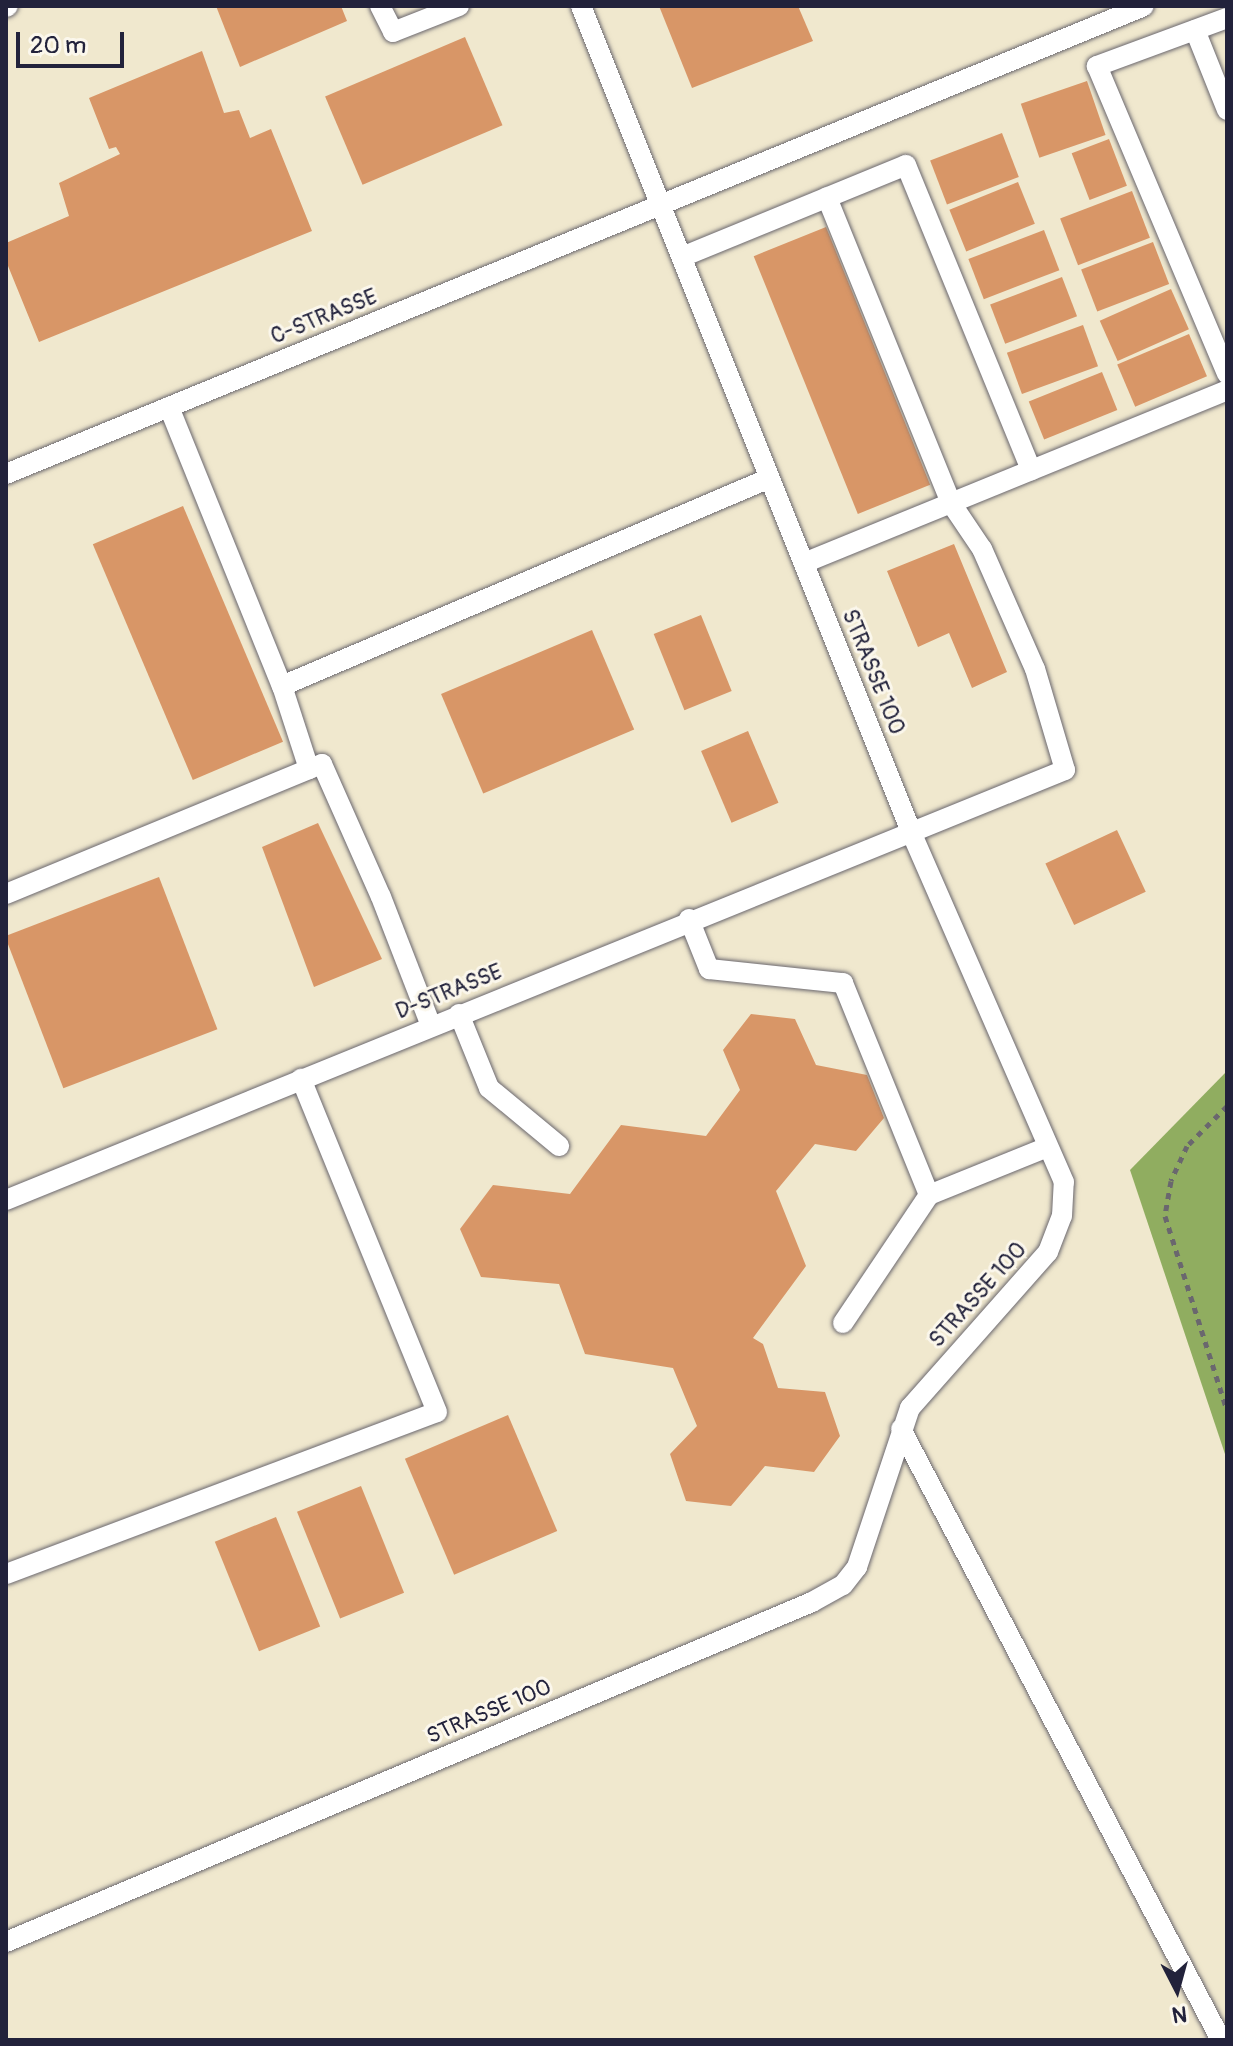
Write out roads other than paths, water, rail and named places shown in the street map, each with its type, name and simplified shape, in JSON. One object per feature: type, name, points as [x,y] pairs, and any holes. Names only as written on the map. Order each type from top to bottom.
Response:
[{"type":"lane","points":[[380,6],[393,32],[459,6]]},
{"type":"lane","name":"STRASSE 100","points":[[6,1942],[812,1602],[843,1585],[857,1567],[910,1408],[1048,1252],[1062,1216],[1064,1182],[910,829],[581,6]]},
{"type":"lane","name":"C-STRASSE","points":[[6,474],[1144,6]]},
{"type":"lane","points":[[1227,18],[1195,30],[1174,33],[1097,66],[1227,374]]},
{"type":"lane","points":[[1195,30],[1227,110]]},
{"type":"lane","points":[[682,257],[906,165],[1031,470]]},
{"type":"lane","points":[[827,197],[951,503]]},
{"type":"lane","points":[[804,563],[1227,390]]},
{"type":"lane","points":[[169,407],[282,686],[309,769]]},
{"type":"lane","points":[[282,686],[770,478]]},
{"type":"lane","name":"D-STRASSE","points":[[6,1200],[910,829],[1065,770],[1035,669],[982,549],[951,503]]},
{"type":"lane","points":[[6,894],[322,764],[381,897],[431,1026]]},
{"type":"lane","points":[[689,919],[709,969],[843,983],[929,1195]]},
{"type":"lane","points":[[459,1014],[489,1088],[559,1146]]},
{"type":"lane","points":[[6,1574],[437,1412],[301,1079]]},
{"type":"lane","points":[[843,1323],[929,1195],[1048,1147]]},
{"type":"lane","points":[[901,1429],[1221,2040]]}]
